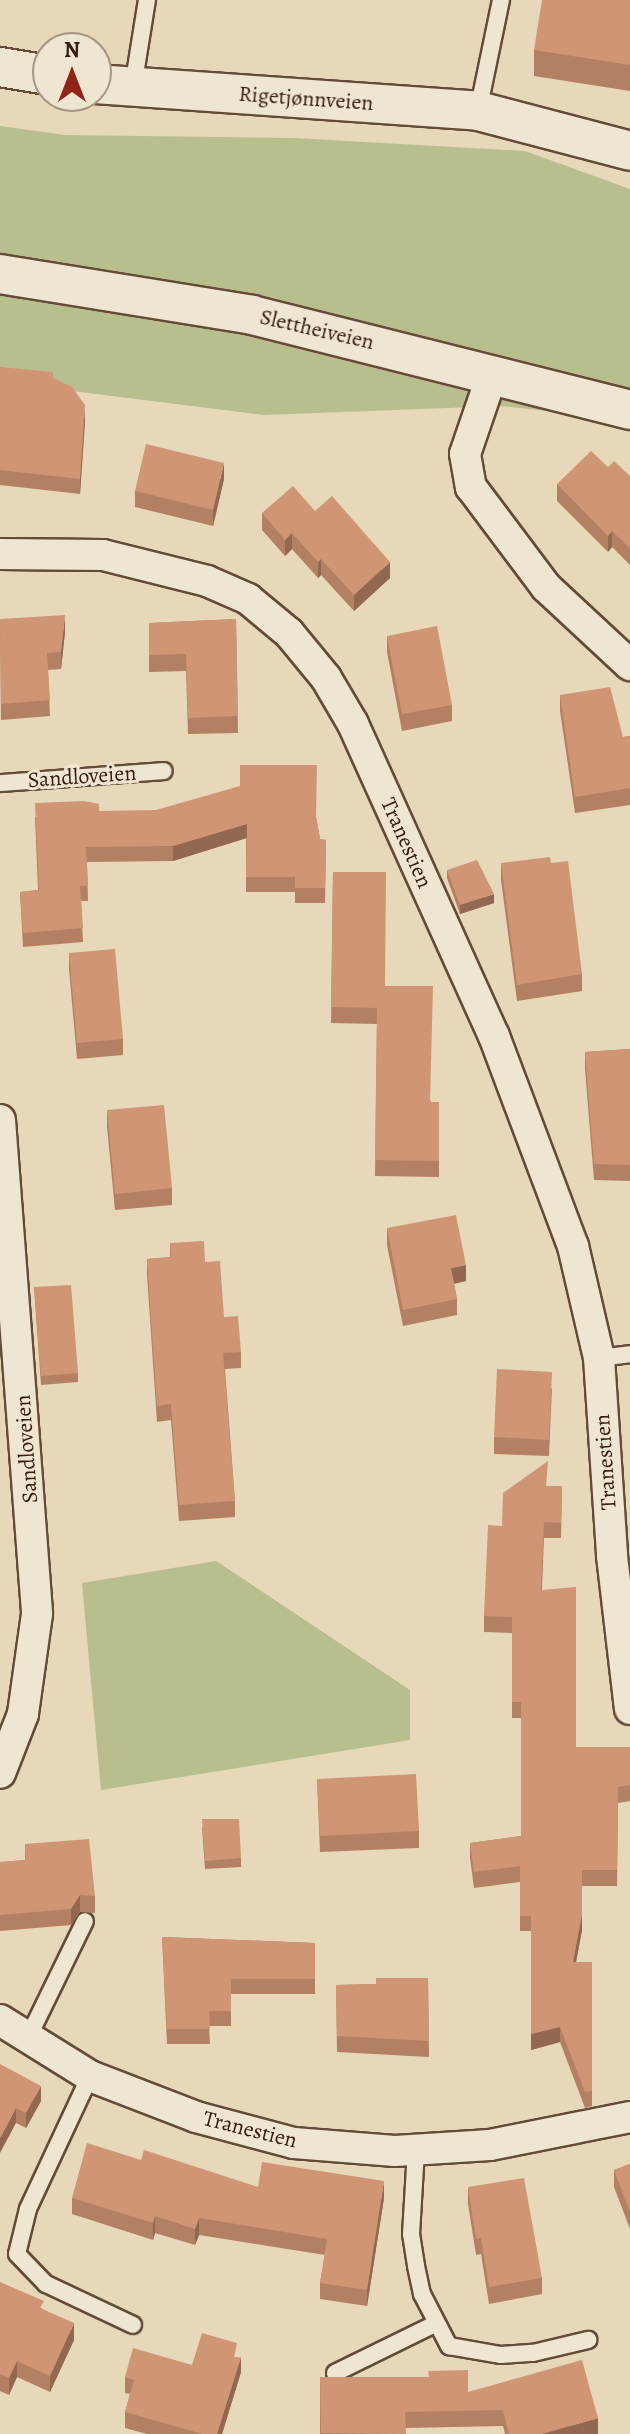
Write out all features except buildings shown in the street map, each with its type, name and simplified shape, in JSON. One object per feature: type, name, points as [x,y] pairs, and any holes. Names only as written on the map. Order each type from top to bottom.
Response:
[{"type":"street","points":[[0,67],[32,72]]},
{"type":"street","name":"Rigetjønnveien","points":[[112,86],[478,111],[630,151]]},
{"type":"street","name":"Slettheiveien","points":[[0,274],[226,310],[630,410]]},
{"type":"street","points":[[492,375],[465,454],[471,487],[546,587],[630,665]]},
{"type":"street","name":"Tranestien","points":[[0,554],[103,555],[207,581],[248,599],[289,633],[326,678],[353,724],[505,1063],[573,1246],[599,1358],[612,1556],[630,1709]]},
{"type":"street","name":"Sandloveien","points":[[0,1120],[37,1614],[23,1714],[0,1773]]},
{"type":"street","name":"Tranestien","points":[[0,2020],[27,2040],[90,2076],[196,2117],[294,2143],[345,2151],[416,2150],[538,2139],[630,2117]]},
{"type":"lane","points":[[133,88],[147,0]]},
{"type":"lane","points":[[478,111],[501,0]]},
{"type":"lane","name":"Sandloveien","points":[[0,783],[164,771]]},
{"type":"lane","points":[[599,1358],[630,1354]]},
{"type":"lane","points":[[27,2040],[85,1921]]},
{"type":"lane","points":[[90,2076],[28,2209],[17,2254],[46,2284],[133,2325]]},
{"type":"lane","points":[[416,2150],[411,2234],[422,2294],[449,2346],[501,2355],[588,2340]]},
{"type":"lane","points":[[335,2373],[435,2324]]},
{"type":"green space","points":[[0,126],[65,135],[295,138],[525,151],[630,189],[630,420],[500,406],[264,415],[0,382]]},
{"type":"green space","points":[[216,1561],[410,1690],[410,1740],[101,1790],[82,1583]]}]
